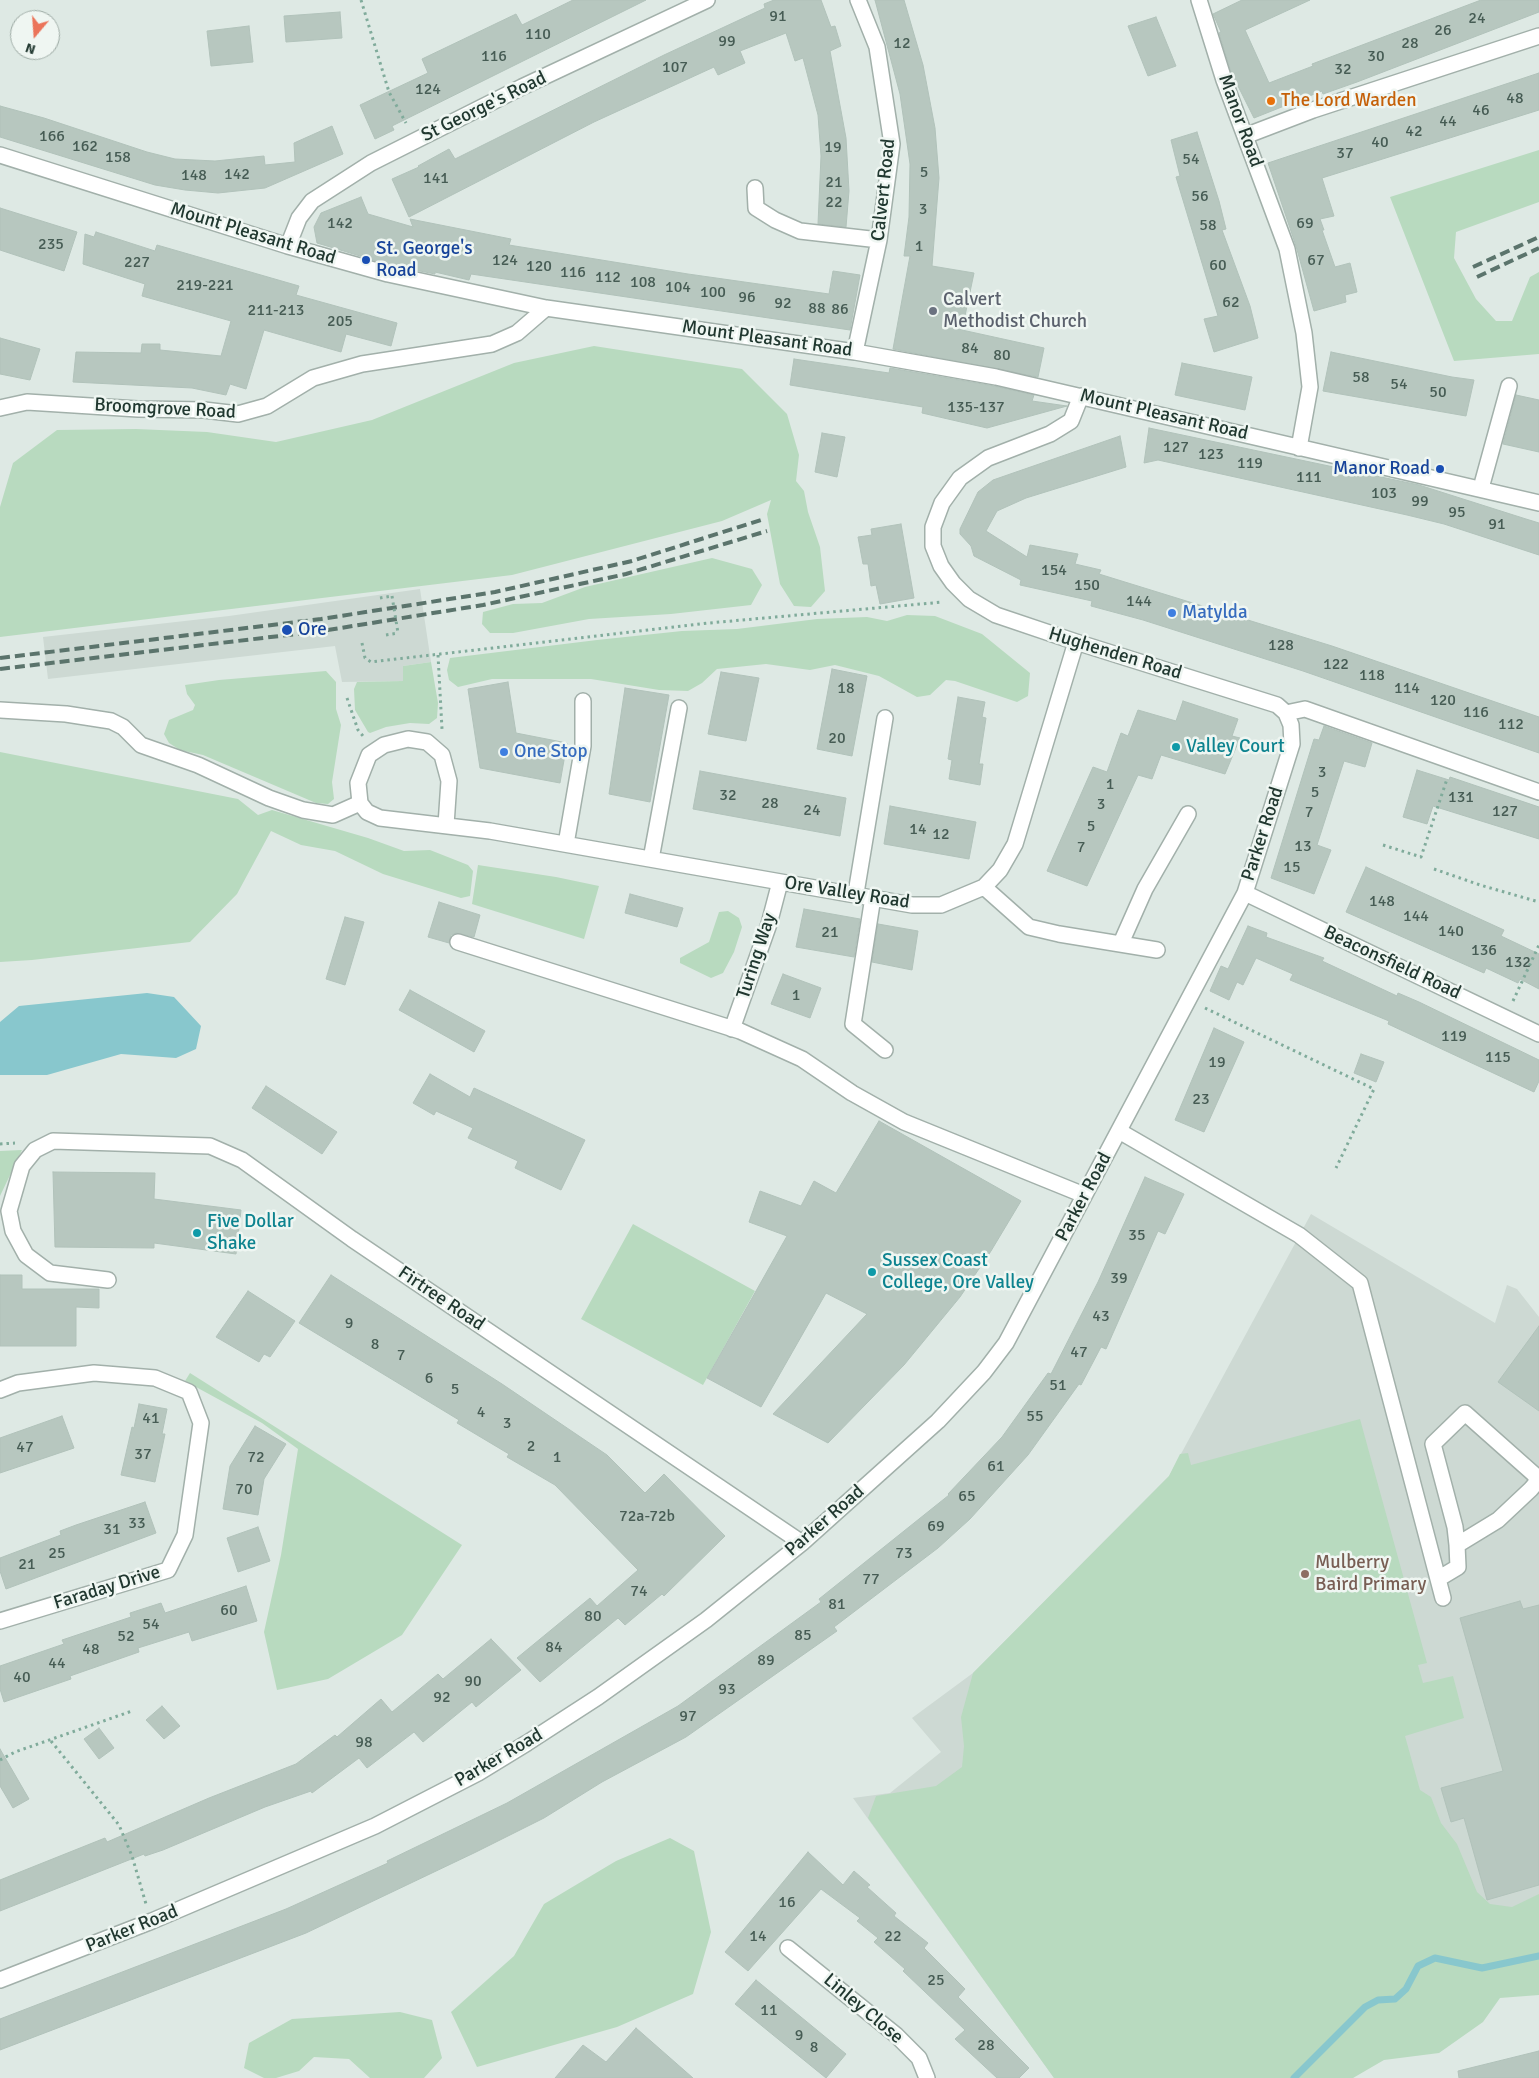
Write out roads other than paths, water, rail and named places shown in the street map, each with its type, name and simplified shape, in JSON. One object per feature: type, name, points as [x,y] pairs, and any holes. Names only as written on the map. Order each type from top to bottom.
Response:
[{"type":"street","name":"St George's Road","points":[[288,246],[299,218],[312,201],[371,163],[530,83],[707,0]]},
{"type":"street","name":"Calvert Road","points":[[856,352],[879,240],[892,144],[877,47],[858,0]]},
{"type":"street","name":"Manor Road","points":[[1200,0],[1206,28],[1287,249],[1304,333],[1310,387],[1299,448]]},
{"type":"street","points":[[1245,136],[1312,110],[1539,36]]},
{"type":"street","name":"Mount Pleasant Road","points":[[0,155],[288,246],[388,274],[546,308],[856,352],[996,377],[1299,448],[1481,488],[1539,504]]},
{"type":"street","points":[[755,188],[756,208],[775,220],[800,231],[879,240]]},
{"type":"street","name":"Broomgrove Road","points":[[0,408],[27,402],[138,409],[204,410],[238,414],[267,406],[313,378],[362,364],[492,344],[517,333],[546,308]]},
{"type":"street","points":[[1481,488],[1509,386]]},
{"type":"street","name":"Hughenden Road","points":[[1082,396],[1070,421],[1050,434],[988,458],[960,478],[942,503],[933,527],[933,546],[941,566],[968,599],[996,614],[1076,642],[1266,700],[1286,713]]},
{"type":"street","name":"Ore Valley Road","points":[[360,803],[367,812],[380,818],[446,824],[912,904],[941,905],[984,887],[1000,870],[1015,844],[1076,642]]},
{"type":"street","points":[[566,844],[583,746],[583,701]]},
{"type":"street","points":[[650,859],[679,708]]},
{"type":"street","points":[[1286,713],[1306,709],[1539,792]]},
{"type":"street","points":[[0,710],[66,714],[111,721],[123,727],[141,745],[198,766],[269,798],[303,810],[333,815],[360,803],[358,783],[369,755],[384,745],[408,739],[427,742],[442,755],[449,781],[446,824]]},
{"type":"street","name":"Parker Road","points":[[0,1980],[152,1921],[375,1826],[478,1773],[606,1692],[706,1620],[802,1543],[938,1421],[984,1372],[1020,1321],[1084,1195],[1245,892],[1292,744],[1291,725],[1286,713]]},
{"type":"street","points":[[856,893],[885,718]]},
{"type":"street","points":[[1121,943],[1145,889],[1188,814]]},
{"type":"street","name":"Turing Way","points":[[732,1029],[770,924],[780,882]]},
{"type":"street","points":[[984,887],[1029,927],[1059,934],[1157,950]]},
{"type":"street","name":"Beaconsfield Road","points":[[1245,892],[1539,1034]]},
{"type":"street","points":[[873,897],[852,1024],[885,1050]]},
{"type":"street","points":[[458,942],[732,1029],[802,1059],[852,1093],[904,1122],[1084,1195]]},
{"type":"street","points":[[1119,1131],[1298,1235],[1360,1282],[1443,1598]]},
{"type":"street","name":"Firtree Road","points":[[108,1280],[50,1273],[26,1255],[13,1232],[9,1211],[22,1166],[35,1150],[53,1141],[210,1146],[242,1160],[352,1239],[802,1543]]},
{"type":"street","name":"Faraday Drive","points":[[0,1390],[18,1383],[94,1374],[155,1378],[189,1392],[201,1423],[185,1534],[168,1570],[0,1621]]},
{"type":"street","points":[[1438,1579],[1458,1567],[1455,1527],[1433,1444],[1465,1413],[1536,1476],[1536,1483],[1498,1520],[1457,1545]]},
{"type":"street","name":"Linley Close","points":[[788,1948],[896,2035],[918,2058],[927,2078]]},
{"type":"water","points":[[147,993],[174,997],[201,1026],[196,1049],[176,1058],[121,1054],[47,1075],[0,1075],[0,1022],[19,1006]]},
{"type":"waterway","points":[[1294,2078],[1365,2007],[1378,2000],[1395,1999],[1406,1989],[1418,1966],[1435,1958],[1482,1968],[1539,1956]]},
{"type":"railway","points":[[1473,267],[1539,237]]},
{"type":"railway","points":[[1477,277],[1539,248]]},
{"type":"railway","points":[[0,658],[321,619],[495,592],[632,561],[764,519]]},
{"type":"railway","points":[[0,669],[322,631],[483,605],[626,574],[767,531]]},
{"type":"place","name":"The Lord Warden","points":[[1271,101]]},
{"type":"place","name":"St. George's Road","points":[[366,260]]},
{"type":"place","name":"Calvert Methodist Church","points":[[933,311]]},
{"type":"place","name":"Manor Road","points":[[1440,469]]},
{"type":"place","name":"Matylda","points":[[1172,613]]},
{"type":"place","name":"Ore","points":[[287,630]]},
{"type":"place","name":"Valley Court","points":[[1176,747]]},
{"type":"place","name":"One Stop","points":[[504,752]]},
{"type":"place","name":"Five Dollar Shake","points":[[197,1233]]},
{"type":"place","name":"Sussex Coast College, Ore Valley","points":[[872,1272]]},
{"type":"place","name":"Mulberry Baird Primary","points":[[1305,1574]]}]
